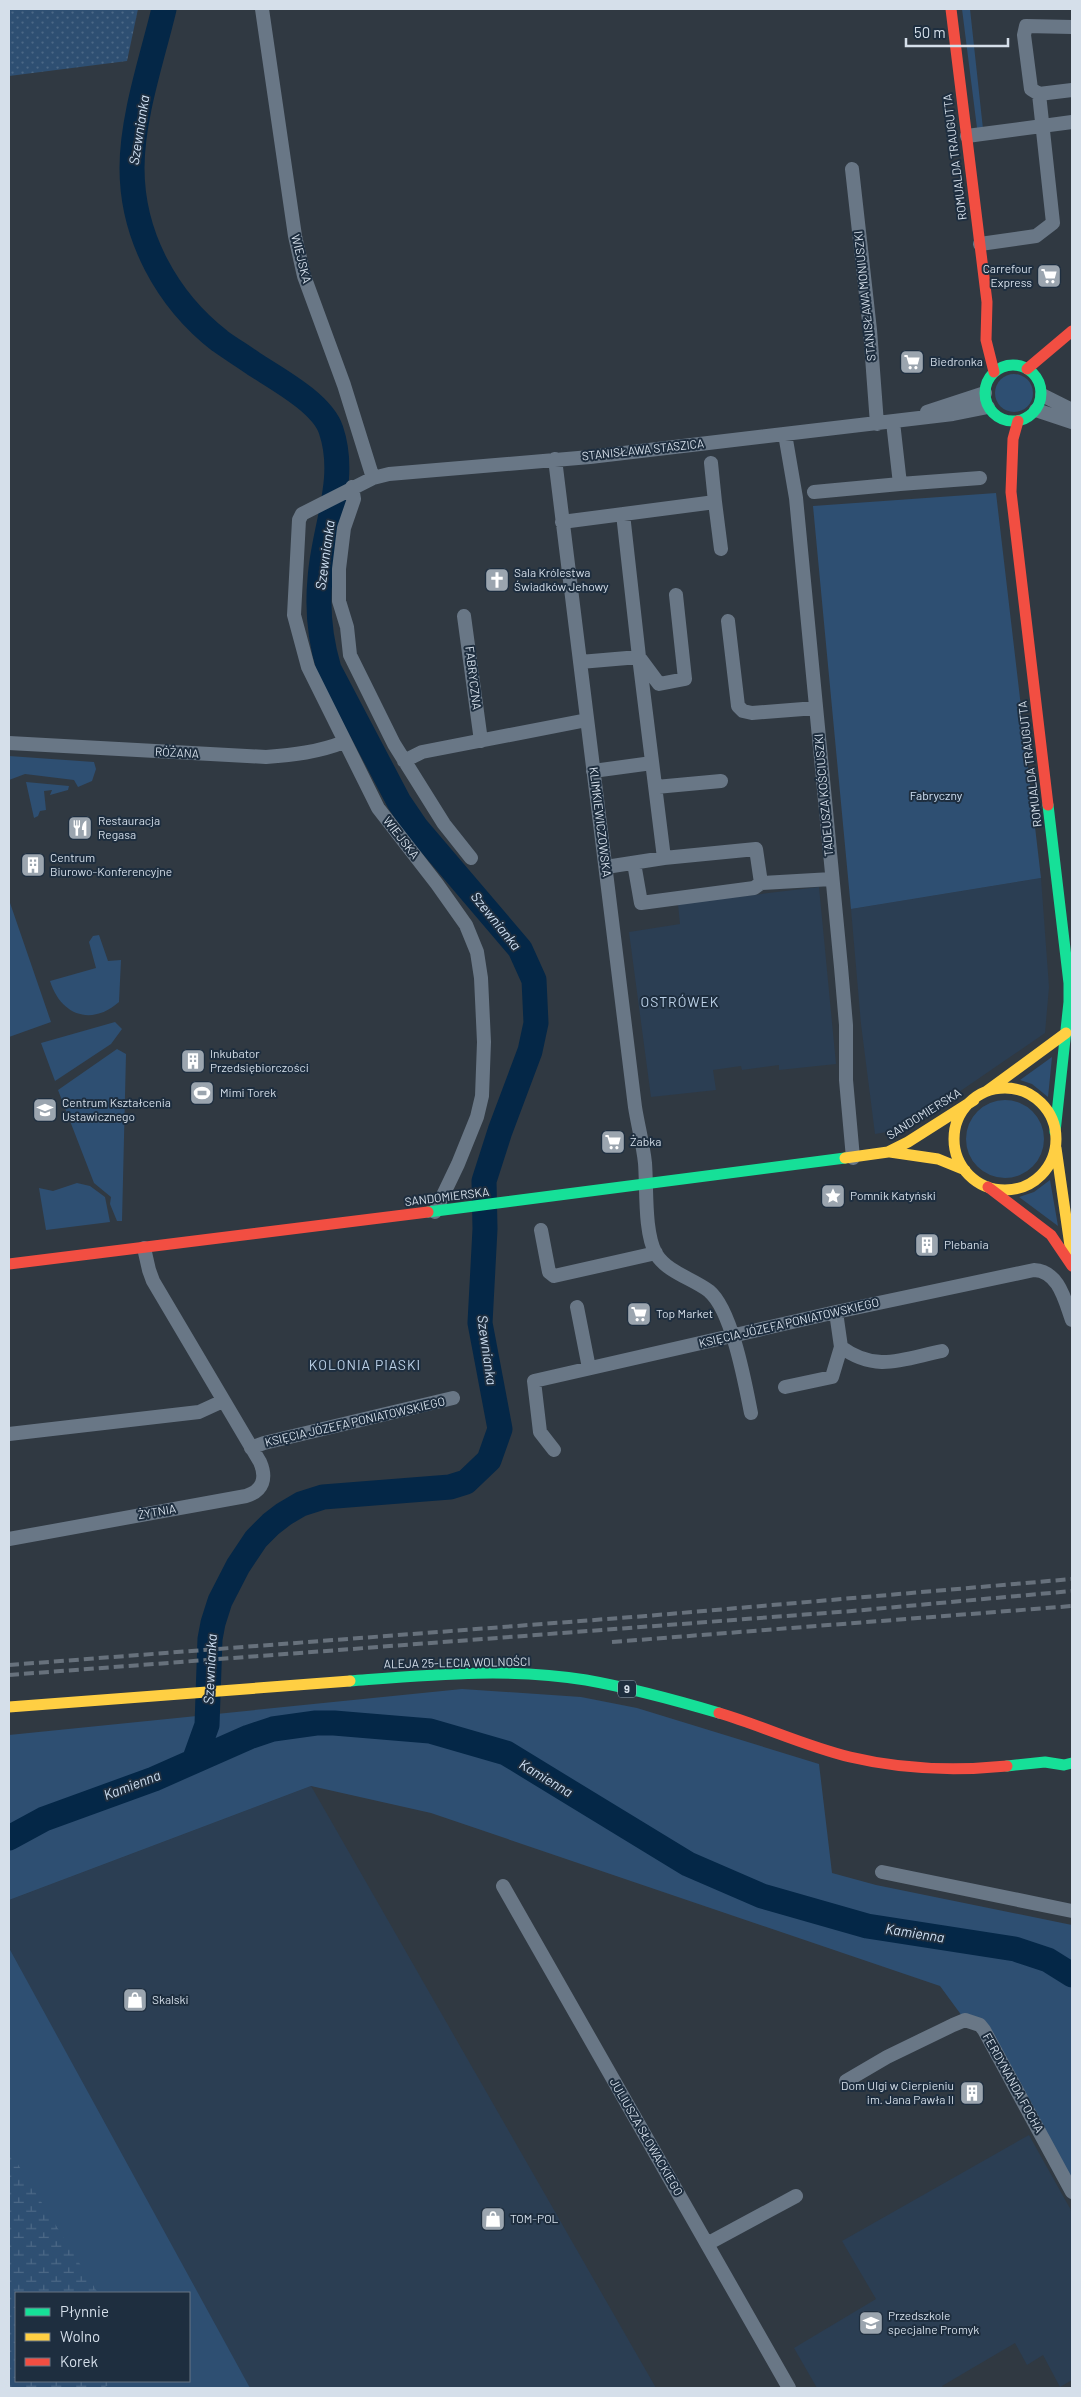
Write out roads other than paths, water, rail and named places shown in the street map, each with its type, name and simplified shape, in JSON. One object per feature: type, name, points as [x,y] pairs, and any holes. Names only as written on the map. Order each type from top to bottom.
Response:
[{"type":"main road","name":"ROMUALDA TRAUGUTTA","points":[[951,9],[980,244],[986,302],[986,340],[994,372]]},
{"type":"main road","name":"ROMUALDA TRAUGUTTA","points":[[986,302],[998,337]]},
{"type":"main road","points":[[1028,369],[1072,331]]},
{"type":"main road","points":[[1058,358],[1072,340]]},
{"type":"main road","points":[[1005,361],[1028,369],[1038,379],[1042,395],[1036,410],[1026,419],[1001,424],[988,407],[985,393],[988,379],[1005,361]]},
{"type":"main road","points":[[1038,379],[1047,369]]},
{"type":"main road","name":"ROMUALDA TRAUGUTTA","points":[[1010,492],[1013,439],[1018,421]]},
{"type":"main road","name":"ROMUALDA TRAUGUTTA","points":[[1000,456],[1010,492],[1068,967],[1069,1002],[1060,1072],[1056,1132]]},
{"type":"main road","points":[[1066,1033],[977,1097],[964,1110],[956,1131],[957,1154],[965,1170],[1051,1235],[1072,1266]]},
{"type":"main road","points":[[977,1097],[1002,1089],[1024,1092],[1043,1105],[1051,1118],[1056,1132],[1056,1148],[1072,1262]]},
{"type":"main road","name":"SANDOMIERSKA","points":[[888,1152],[908,1142],[977,1097]]},
{"type":"main road","points":[[986,1186],[1008,1190],[1030,1184],[1045,1170],[1056,1148]]},
{"type":"main road","name":"SANDOMIERSKA","points":[[9,1264],[645,1186],[888,1152],[933,1157],[949,1161],[965,1170]]},
{"type":"main road","name":"ALEJA 25-LECIA WOLNOŚCI","points":[[9,1707],[428,1675],[524,1674],[585,1680],[653,1694],[738,1718],[817,1747],[851,1757],[905,1766],[984,1768],[1045,1762],[1064,1765],[1072,1763]]},
{"type":"main road","name":"ALEJA 25-LECIA WOLNOŚCI","points":[[1045,1762],[1064,1751]]},
{"type":"street","name":"WIEJSKA","points":[[262,9],[295,236],[304,276],[344,385],[373,478],[308,509],[298,520],[294,616],[308,666],[378,808],[466,925],[477,952],[481,978],[484,1042],[482,1096],[462,1157],[435,1212]]},
{"type":"street","points":[[1072,27],[1026,26],[1024,35],[1032,89],[1040,94],[1072,90]]},
{"type":"street","points":[[980,244],[1036,236],[1053,223],[1040,94]]},
{"type":"street","points":[[967,136],[1072,122]]},
{"type":"street","name":"STANISŁAWA MONIUSZKI","points":[[852,169],[870,330],[877,424]]},
{"type":"street","name":"STANISŁAWA STASZICA","points":[[913,418],[950,403],[985,393]]},
{"type":"street","points":[[1042,395],[1072,410]]},
{"type":"street","name":"STANISŁAWA STASZICA","points":[[373,478],[590,457],[877,424],[953,414],[988,407]]},
{"type":"street","points":[[1036,410],[1072,422]]},
{"type":"street","points":[[893,422],[900,484]]},
{"type":"street","name":"TADEUSZA KOŚCIUSZKI","points":[[785,434],[796,498],[846,1025],[846,1080],[854,1158]]},
{"type":"street","name":"KLIMKIEWICZOWSKA","points":[[554,459],[636,1115],[644,1163],[645,1186],[652,1240],[656,1254]]},
{"type":"street","points":[[711,463],[721,549]]},
{"type":"street","points":[[814,492],[980,478]]},
{"type":"street","points":[[352,487],[354,499],[344,528],[339,569],[339,601],[347,627],[350,655],[394,744],[444,824],[471,858]]},
{"type":"street","points":[[562,522],[715,502]]},
{"type":"street","points":[[623,514],[664,858]]},
{"type":"street","points":[[639,657],[659,684],[686,679],[676,595]]},
{"type":"street","name":"FABRYCZNA","points":[[464,616],[481,741]]},
{"type":"street","points":[[728,621],[738,706],[743,711],[752,713],[816,708]]},
{"type":"street","points":[[580,662],[639,657]]},
{"type":"street","points":[[404,760],[422,752],[587,720]]},
{"type":"street","name":"RÓŻANA","points":[[9,743],[266,757],[297,755],[329,748],[344,742]]},
{"type":"street","points":[[594,771],[652,763]]},
{"type":"street","points":[[656,787],[721,780]]},
{"type":"street","points":[[606,866],[756,849],[761,883]]},
{"type":"street","points":[[634,862],[642,903],[754,888],[761,883],[832,878]]},
{"type":"street","points":[[540,1230],[549,1272],[554,1276],[656,1254],[674,1270],[710,1292],[718,1303],[731,1335],[744,1375],[751,1412]]},
{"type":"street","name":"KSIĘCIA JÓZEFA PONIATOWSKIEGO","points":[[144,1248],[153,1281],[251,1448],[264,1443],[453,1398]]},
{"type":"street","name":"KSIĘCIA JÓZEFA PONIATOWSKIEGO","points":[[554,1450],[540,1432],[534,1381],[731,1335],[1034,1270],[1044,1272],[1052,1277],[1059,1286],[1072,1320]]},
{"type":"street","points":[[576,1307],[589,1368]]},
{"type":"street","points":[[785,1388],[832,1376],[841,1347],[836,1312]]},
{"type":"street","points":[[841,1347],[851,1354],[871,1362],[888,1362],[942,1351]]},
{"type":"street","points":[[9,1434],[199,1412],[223,1401]]},
{"type":"street","name":"ŻYTNIA","points":[[9,1539],[251,1494],[260,1488],[264,1479],[261,1466],[251,1448]]},
{"type":"street","points":[[882,1872],[1072,1910]]},
{"type":"street","name":"JULIUSZA SŁOWACKIEGO","points":[[503,1886],[789,2388]]},
{"type":"street","name":"FERDYNANDA FOCHA","points":[[846,2080],[887,2057],[965,2020],[980,2025],[1072,2192]]},
{"type":"street","points":[[707,2244],[796,2196]]},
{"type":"waterway","name":"Szewnianka","points":[[164,9],[139,108],[133,149],[134,193],[138,218],[146,242],[156,265],[169,286],[201,325],[224,344],[298,392],[318,410],[331,430],[336,449],[336,486],[322,560],[319,591],[320,624],[323,647],[329,669],[399,802],[416,827],[520,949],[534,980],[536,1023],[530,1051],[500,1131],[484,1181],[485,1229],[480,1323],[500,1429],[489,1460],[466,1482],[450,1487],[323,1497],[301,1504],[271,1524],[256,1539],[238,1566],[220,1601],[213,1623],[210,1639],[207,1725],[194,1761]]},
{"type":"waterway","name":"Kamienna","points":[[9,1838],[44,1819],[154,1779],[249,1737],[273,1729],[316,1723],[334,1723],[430,1731],[506,1753],[688,1864],[762,1896],[867,1926],[1015,1949],[1048,1960],[1072,1975]]},
{"type":"railway","points":[[9,1665],[646,1616],[1072,1579]]},
{"type":"railway","points":[[9,1675],[852,1611],[1072,1591]]},
{"type":"railway","points":[[612,1642],[1072,1606]]},
{"type":"place","name":"Carrefour Express","points":[[1049,276]]},
{"type":"place","name":"Biedronka","points":[[912,362]]},
{"type":"place","name":"Sala Królestwa Świadków Jehowy","points":[[497,580]]},
{"type":"place","name":"Restauracja Regasa","points":[[80,828]]},
{"type":"place","name":"Centrum Biurowo-Konferencyjne","points":[[33,865]]},
{"type":"place","name":"Inkubator Przedsiębiorczości","points":[[193,1061]]},
{"type":"place","name":"Mimi Torek","points":[[202,1093]]},
{"type":"place","name":"Centrum Kształcenia Ustawicznego","points":[[45,1110]]},
{"type":"place","name":"Żabka","points":[[613,1142]]},
{"type":"place","name":"Pomnik Katyński","points":[[833,1196]]},
{"type":"place","name":"Plebania","points":[[927,1245]]},
{"type":"place","name":"Top Market","points":[[639,1314]]},
{"type":"place","name":"Skalski","points":[[135,2000]]},
{"type":"place","name":"Dom Ulgi w Cierpieniu im. Jana Pawła II","points":[[972,2093]]},
{"type":"place","name":"TOM-POL","points":[[493,2219]]},
{"type":"place","name":"Przedszkole specjalne Promyk","points":[[871,2323]]},
{"type":"district","name":"OSTRÓWEK","points":[[680,1002]]},
{"type":"district","name":"KOLONIA PIASKI","points":[[365,1365]]},
{"type":"park label","name":"Fabryczny","points":[[936,796]]}]
